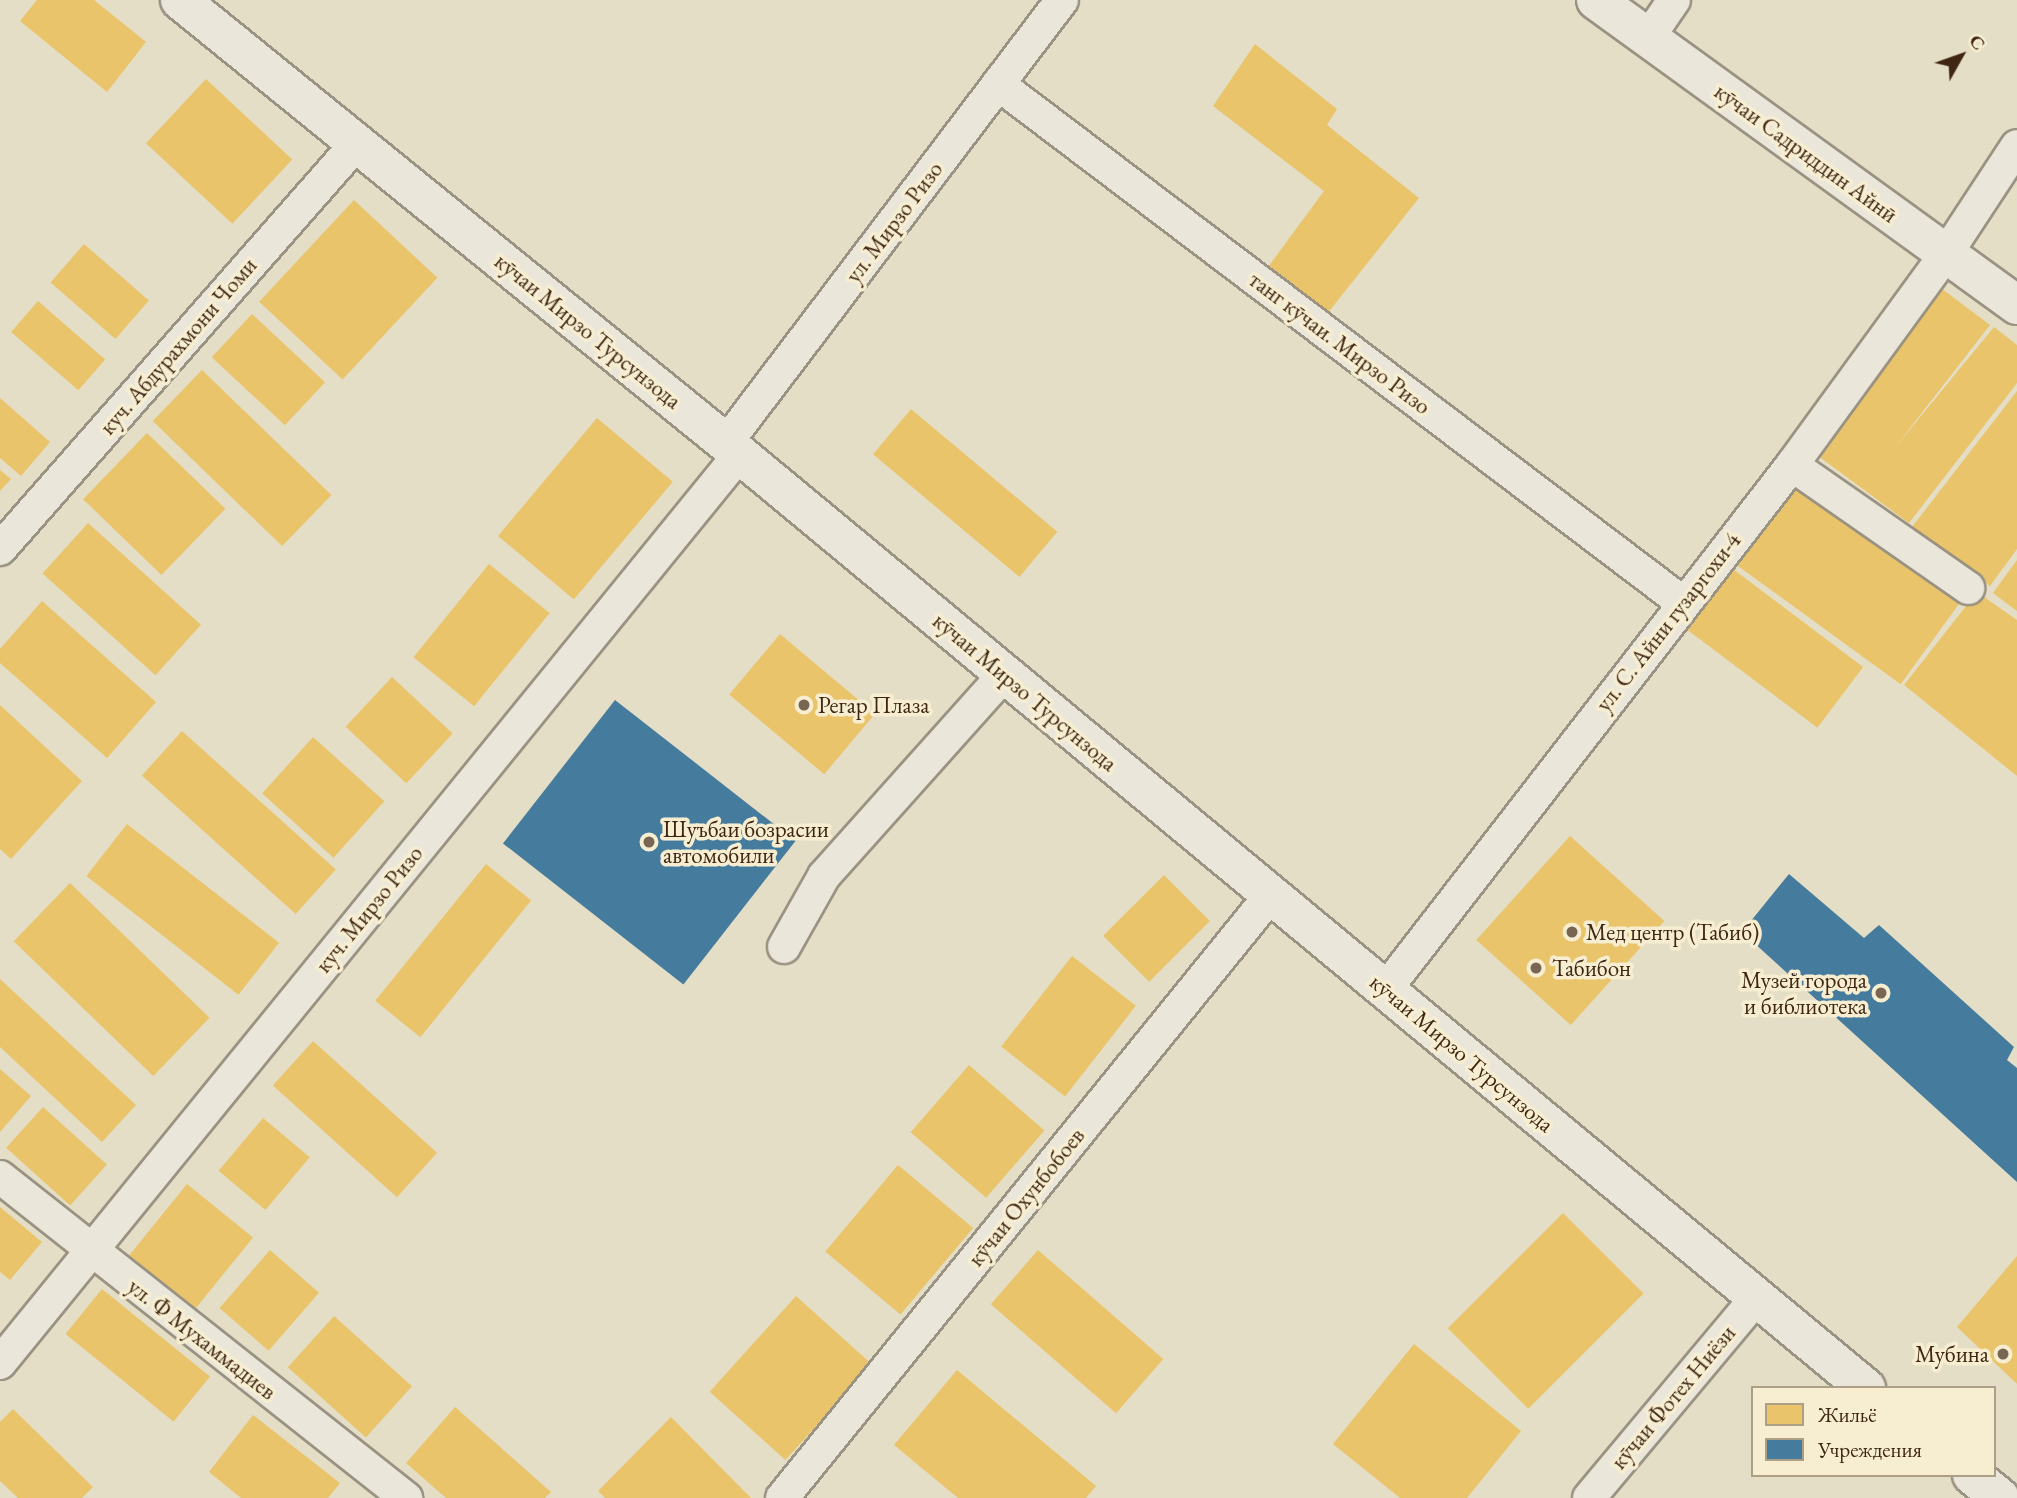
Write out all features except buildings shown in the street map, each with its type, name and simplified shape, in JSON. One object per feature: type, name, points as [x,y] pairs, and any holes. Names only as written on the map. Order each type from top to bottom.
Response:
[{"type":"main road","name":"кӯчаи Мирзо Турсунзода","points":[[180,0],[732,449],[1864,1386]]},
{"type":"main road","name":"кӯчаи Садриддин Айнӣ","points":[[1596,0],[2017,305]]},
{"type":"main road","points":[[1974,1477],[2000,1498]]},
{"type":"street","name":"ул. Мирзо Ризо","points":[[732,449],[1062,0]]},
{"type":"street","points":[[1648,38],[1674,0]]},
{"type":"street","name":"танг кӯчаи. Мирзо Ризо","points":[[998,85],[1682,602]]},
{"type":"street","name":"куч. Абдурахмони Чоми","points":[[0,549],[357,142]]},
{"type":"street","name":"ул. С. Айни гузаргохи-4","points":[[1386,989],[1682,602],[1792,465],[1946,254],[2017,146]]},
{"type":"street","name":"куч. Мирзо Ризо","points":[[0,1363],[732,449]]},
{"type":"street","points":[[1792,465],[1968,588]]},
{"type":"street","points":[[784,947],[804,903],[824,876],[1004,675]]},
{"type":"street","name":"кӯчаи Охунбобоев","points":[[782,1498],[1270,896]]},
{"type":"street","name":"ул. Ф Мухаммадиев","points":[[0,1177],[90,1251],[406,1498]]},
{"type":"street","name":"кӯчаи Фотех Ниёзи","points":[[1589,1498],[1756,1297]]},
{"type":"place","name":"Регар Плаза","points":[[804,705]]},
{"type":"place","name":"Шуъбаи бозрасии автомобили","points":[[649,842]]},
{"type":"place","name":"Мед центр (Табиб)","points":[[1572,932]]},
{"type":"place","name":"Табибон","points":[[1536,968]]},
{"type":"place","name":"Музей города и библиотека","points":[[1881,993]]},
{"type":"place","name":"Мубина","points":[[2003,1354]]}]
